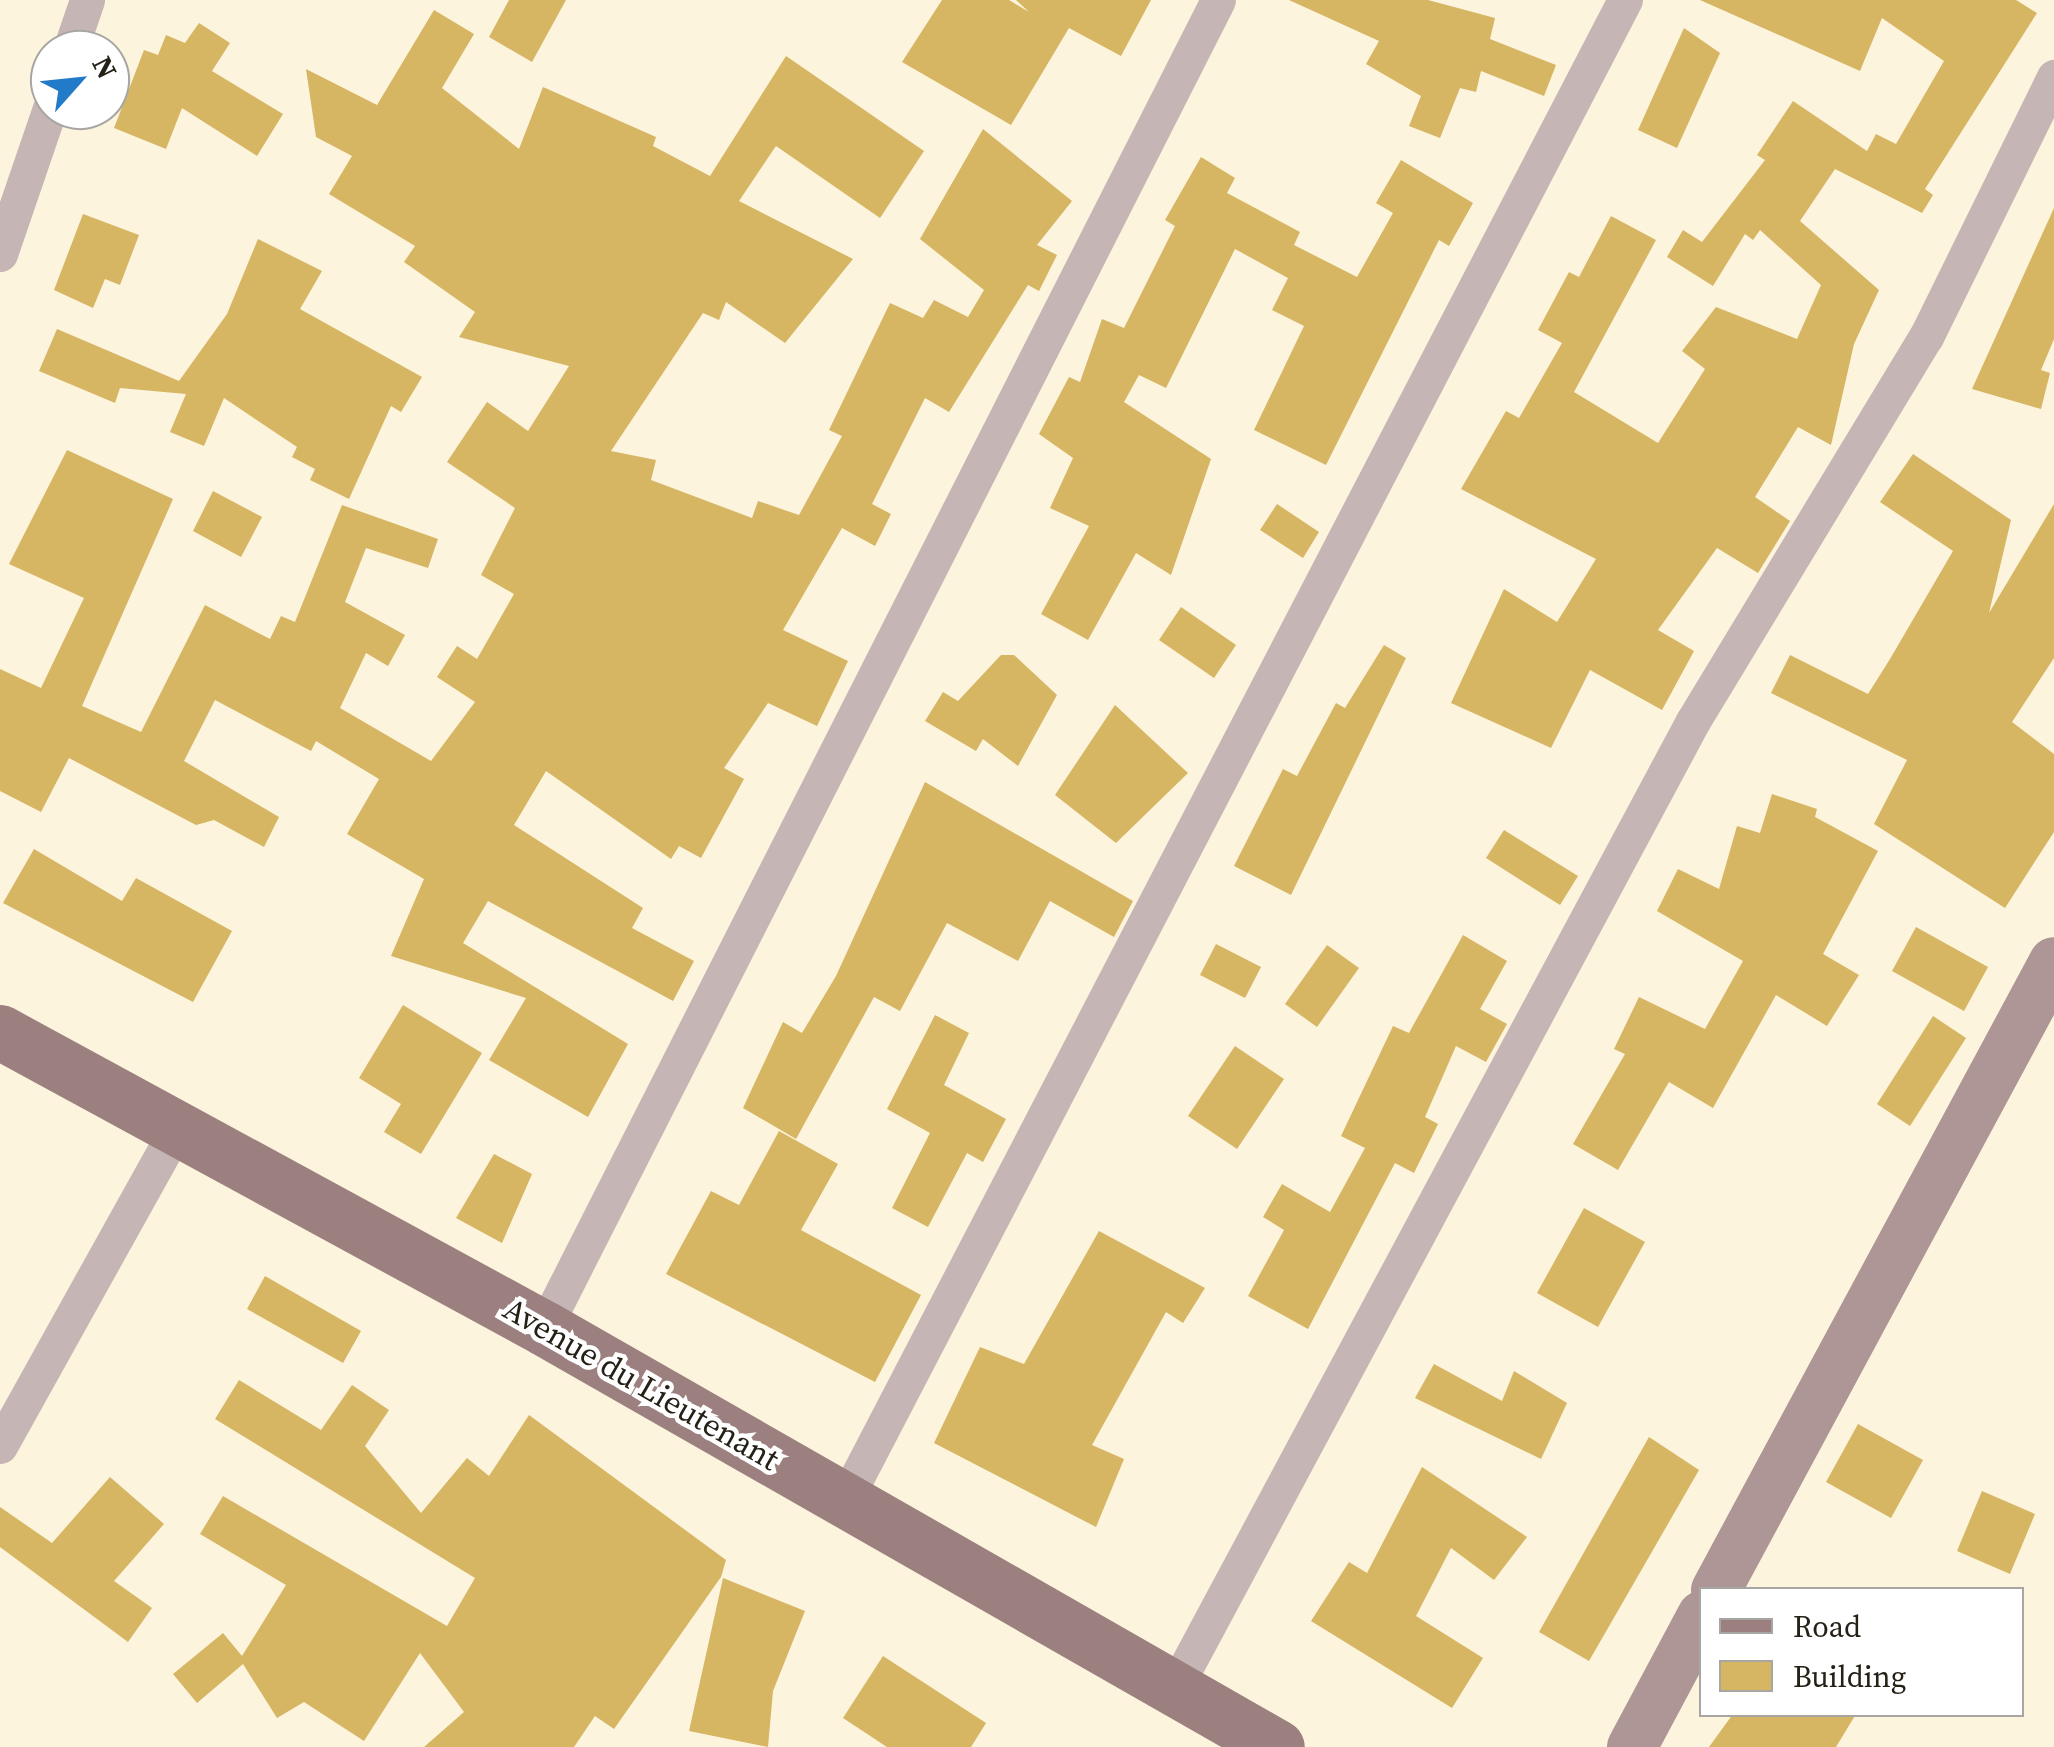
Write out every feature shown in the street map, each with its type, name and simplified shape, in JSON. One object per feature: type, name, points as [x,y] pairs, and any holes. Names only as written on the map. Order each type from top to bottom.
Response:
[{"type":"main road","name":"Avenue du Lieutenant","points":[[0,1032],[544,1328],[1172,1694],[1277,1747]]},
{"type":"street","points":[[77,30],[87,0]]},
{"type":"street","points":[[544,1328],[1218,0]]},
{"type":"street","points":[[845,1500],[1625,0]]},
{"type":"street","points":[[1172,1694],[1693,721],[1926,337],[2054,76]]},
{"type":"street","points":[[0,254],[42,130]]},
{"type":"street","points":[[1718,1587],[2054,962]]},
{"type":"street","points":[[0,1446],[178,1128]]},
{"type":"street","points":[[1632,1747],[1699,1622]]},
{"type":"building","points":[[509,0],[566,0],[532,62],[489,37]]},
{"type":"building","points":[[942,0],[1009,0],[1029,12],[1016,0],[1151,0],[1121,56],[1069,28],[1011,125],[902,62]]},
{"type":"building","points":[[1289,0],[1428,0],[1495,18],[1490,39],[1556,65],[1544,96],[1481,71],[1476,92],[1460,88],[1440,138],[1409,126],[1421,96],[1366,64],[1379,41]]},
{"type":"building","points":[[1700,0],[2016,0],[2037,13],[1925,189],[1933,195],[1922,213],[1835,169],[1800,221],[1879,290],[1854,344],[1831,445],[1798,427],[1755,497],[1790,521],[1758,573],[1717,548],[1658,630],[1694,651],[1662,710],[1590,670],[1551,748],[1451,703],[1504,589],[1557,622],[1596,559],[1461,489],[1506,411],[1519,418],[1562,343],[1538,330],[1569,272],[1579,277],[1611,216],[1656,240],[1574,392],[1658,443],[1705,369],[1682,351],[1716,307],[1797,339],[1821,285],[1760,230],[1753,240],[1745,234],[1713,286],[1667,257],[1683,230],[1702,242],[1765,160],[1757,155],[1793,101],[1867,151],[1876,134],[1896,144],[1944,61],[1882,18],[1860,71]]},
{"type":"building","points":[[434,10],[474,34],[442,88],[519,149],[543,87],[656,137],[653,146],[710,176],[786,56],[924,151],[880,218],[776,146],[739,201],[853,259],[785,343],[726,302],[719,320],[703,313],[611,451],[656,460],[651,480],[752,518],[758,501],[799,515],[842,436],[829,430],[890,303],[923,318],[934,300],[968,317],[984,290],[920,239],[983,129],[1072,201],[1037,245],[1057,255],[1039,291],[1028,285],[949,412],[925,398],[872,504],[891,514],[875,546],[842,528],[783,630],[848,661],[817,726],[768,703],[724,768],[744,779],[701,858],[679,846],[671,859],[546,771],[514,825],[643,908],[632,928],[694,961],[673,1001],[488,901],[463,943],[628,1044],[588,1117],[489,1060],[526,998],[391,956],[424,879],[347,834],[379,779],[316,741],[311,751],[215,700],[184,761],[279,817],[264,847],[214,820],[196,825],[69,758],[41,812],[0,791],[0,669],[41,688],[84,598],[9,564],[67,450],[173,499],[82,706],[141,732],[205,605],[270,639],[281,616],[295,622],[342,505],[438,539],[428,568],[366,548],[345,602],[405,635],[388,666],[366,653],[340,708],[431,761],[475,702],[437,677],[457,646],[477,659],[514,594],[481,575],[515,508],[447,462],[487,402],[528,431],[569,366],[459,337],[475,312],[404,262],[415,246],[329,194],[352,156],[316,137],[306,69],[377,105]]},
{"type":"building","points":[[199,23],[230,43],[212,71],[283,114],[257,156],[182,108],[166,149],[119,130],[130,130],[130,86],[144,50],[158,55],[166,35],[185,43]]},
{"type":"building","points":[[1684,28],[1720,53],[1677,148],[1638,130]]},
{"type":"building","points":[[1201,157],[1235,178],[1227,193],[1300,232],[1294,245],[1357,277],[1393,213],[1376,203],[1401,160],[1473,203],[1449,246],[1439,240],[1326,465],[1254,430],[1304,326],[1272,310],[1288,278],[1235,249],[1166,388],[1139,375],[1124,402],[1211,459],[1171,575],[1136,553],[1088,640],[1041,614],[1089,526],[1050,508],[1073,458],[1039,434],[1069,377],[1080,382],[1102,319],[1124,328],[1175,226],[1165,220]]},
{"type":"building","points":[[2054,208],[2054,339],[2041,370],[2050,373],[2041,409],[1972,389]]},
{"type":"building","points":[[83,214],[139,235],[120,285],[105,279],[93,308],[54,290]]},
{"type":"building","points":[[258,239],[322,271],[300,309],[422,377],[401,412],[391,406],[349,499],[310,480],[315,469],[292,457],[297,447],[224,398],[204,446],[170,432],[186,394],[120,388],[115,403],[39,371],[57,329],[179,381],[227,314]]},
{"type":"building","points":[[1913,454],[2011,520],[1989,613],[2054,504],[2054,658],[2012,722],[2054,754],[2054,832],[2005,908],[1874,824],[1907,760],[1771,693],[1790,655],[1868,694],[1890,659],[1953,551],[1880,502]]},
{"type":"building","points":[[213,491],[262,517],[241,557],[193,531]]},
{"type":"building","points":[[1277,504],[1319,532],[1303,558],[1260,530]]},
{"type":"building","points":[[1181,607],[1236,645],[1214,678],[1159,640]]},
{"type":"building","points":[[1384,645],[1406,658],[1291,895],[1234,866],[1283,769],[1297,776],[1336,703],[1345,708]]},
{"type":"building","points":[[1001,655],[1014,655],[1057,695],[1018,766],[983,739],[976,751],[925,721],[943,692],[958,701]]},
{"type":"building","points":[[1115,705],[1188,773],[1116,843],[1055,795]]},
{"type":"building","points":[[925,782],[1133,901],[1114,937],[1050,901],[1018,961],[947,923],[900,1011],[874,997],[796,1139],[743,1108],[783,1022],[802,1033],[836,976]]},
{"type":"building","points":[[1772,794],[1817,809],[1815,817],[1878,851],[1823,954],[1859,975],[1827,1026],[1776,995],[1713,1108],[1669,1082],[1618,1170],[1573,1144],[1625,1054],[1614,1049],[1639,997],[1705,1029],[1743,961],[1657,911],[1678,869],[1719,889],[1737,826],[1760,833]]},
{"type":"building","points":[[1504,830],[1578,876],[1560,905],[1486,858]]},
{"type":"building","points":[[34,849],[122,901],[136,878],[232,931],[193,1002],[3,903]]},
{"type":"building","points":[[1916,927],[1988,967],[1964,1011],[1892,971]]},
{"type":"building","points":[[1463,935],[1507,961],[1480,1009],[1507,1024],[1486,1062],[1456,1046],[1425,1117],[1438,1124],[1414,1173],[1395,1163],[1308,1329],[1248,1296],[1284,1230],[1263,1217],[1282,1184],[1330,1212],[1365,1148],[1341,1136],[1393,1026],[1409,1033]]},
{"type":"building","points":[[1216,944],[1261,967],[1245,998],[1200,975]]},
{"type":"building","points":[[1327,945],[1359,968],[1317,1027],[1285,1004]]},
{"type":"building","points":[[403,1005],[482,1053],[421,1154],[384,1132],[401,1104],[359,1078]]},
{"type":"building","points":[[935,1015],[969,1033],[944,1085],[1006,1119],[983,1162],[967,1153],[928,1227],[892,1208],[930,1133],[887,1109]]},
{"type":"building","points":[[1933,1016],[1966,1038],[1910,1126],[1877,1104]]},
{"type":"building","points":[[1235,1046],[1284,1079],[1237,1149],[1188,1116]]},
{"type":"building","points":[[779,1131],[838,1164],[801,1230],[921,1295],[875,1382],[666,1274],[711,1191],[739,1205]]},
{"type":"building","points":[[494,1154],[532,1174],[502,1243],[456,1218]]},
{"type":"building","points":[[1584,1208],[1645,1242],[1598,1327],[1537,1293]]},
{"type":"building","points":[[1099,1231],[1205,1288],[1183,1323],[1166,1312],[1092,1445],[1124,1459],[1096,1527],[934,1443],[980,1347],[1024,1364]]},
{"type":"building","points":[[265,1276],[361,1331],[343,1363],[247,1309]]},
{"type":"building","points":[[1434,1364],[1502,1401],[1514,1371],[1567,1403],[1541,1459],[1415,1398]]},
{"type":"building","points":[[239,1380],[321,1430],[352,1385],[389,1410],[365,1446],[421,1513],[467,1458],[489,1476],[529,1415],[726,1560],[721,1577],[614,1729],[595,1716],[574,1747],[424,1747],[464,1712],[420,1653],[364,1741],[304,1702],[277,1718],[243,1664],[197,1703],[173,1674],[223,1633],[242,1656],[286,1585],[200,1534],[223,1496],[447,1626],[475,1578],[215,1419]]},
{"type":"building","points":[[1858,1424],[1923,1460],[1891,1518],[1826,1482]]},
{"type":"building","points":[[1649,1437],[1699,1470],[1589,1661],[1539,1632]]},
{"type":"building","points":[[1422,1467],[1527,1537],[1494,1580],[1451,1548],[1416,1616],[1483,1658],[1452,1708],[1311,1621],[1349,1562],[1367,1573]]},
{"type":"building","points":[[110,1477],[164,1524],[114,1581],[152,1608],[128,1642],[0,1547],[0,1507],[52,1543]]},
{"type":"building","points":[[1982,1491],[2035,1514],[2010,1574],[1957,1551]]},
{"type":"building","points":[[723,1578],[805,1611],[773,1691],[768,1747],[689,1731]]},
{"type":"building","points":[[883,1656],[986,1723],[971,1747],[887,1747],[843,1718]]},
{"type":"building","points":[[1731,1717],[1854,1717],[1836,1747],[1709,1747]]}]
